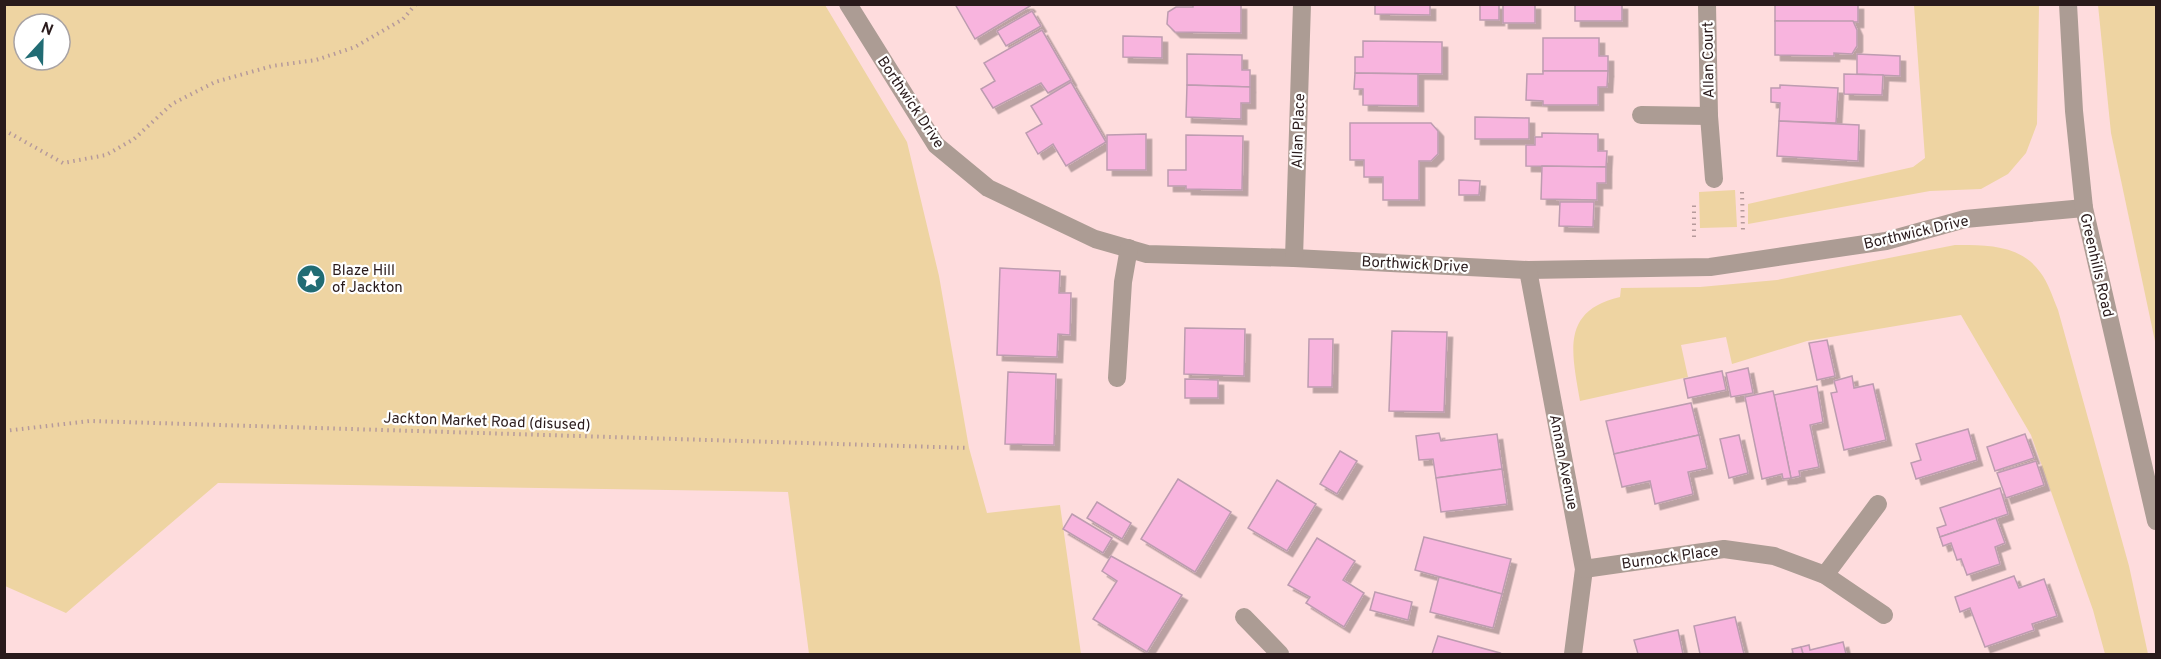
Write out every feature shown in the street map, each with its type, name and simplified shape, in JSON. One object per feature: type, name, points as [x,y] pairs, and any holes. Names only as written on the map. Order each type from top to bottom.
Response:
[{"type":"street","name":"Borthwick Drive","points":[[848,4],[936,145],[988,188],[1085,234],[1147,254],[1294,258],[1528,270],[1694,268],[1886,241],[1965,219],[2084,208]]},
{"type":"street","name":"Allan Place","points":[[1294,258],[1302,4]]},
{"type":"street","name":"Allan Court","points":[[1707,4],[1709,116],[1714,179]]},
{"type":"street","name":"Greenhills Road","points":[[2068,4],[2074,111],[2084,208],[2156,516]]},
{"type":"street","name":"Allan Court","points":[[1641,115],[1709,116]]},
{"type":"street","points":[[1117,378],[1123,282],[1129,248]]},
{"type":"street","name":"Annan Avenue","points":[[1528,270],[1584,569],[1573,654]]},
{"type":"street","points":[[1825,575],[1878,504]]},
{"type":"street","name":"Burnock Place","points":[[1584,569],[1724,549],[1774,556],[1825,575],[1884,615]]},
{"type":"street","points":[[1244,617],[1280,654]]},
{"type":"path","points":[[4,130],[63,163],[106,155],[134,139],[172,104],[215,82],[272,66],[316,60],[355,47],[403,19],[416,4]]},
{"type":"path","points":[[1694,268],[1694,179],[1742,181],[1744,262]]},
{"type":"path","name":"Jackton Market Road (disused)","points":[[4,431],[90,422],[969,448]]},
{"type":"shaded area","points":[[5,5],[825,5],[907,142],[939,276],[969,448],[987,513],[1060,505],[1081,654],[809,654],[788,492],[218,483],[66,613],[5,586]]},
{"type":"shaded area","points":[[1914,5],[2039,5],[2037,124],[2026,153],[2008,174],[1981,189],[1930,191],[1748,224],[1748,204],[1913,167],[1925,158]]},
{"type":"shaded area","points":[[2098,5],[2156,5],[2156,346],[2111,133]]},
{"type":"shaded area","points":[[1735,190],[1737,227],[1700,228],[1699,192]]},
{"type":"shaded area","points":[[1955,245],[1990,246],[2012,251],[2032,263],[2048,285],[2058,310],[2129,566],[2148,654],[2105,654],[2093,610],[2031,435],[1961,315],[1807,341],[1732,364],[1726,337],[1681,345],[1688,377],[1580,401],[1574,366],[1574,336],[1587,312],[1620,297],[1621,288],[1700,287],[1777,280]]},
{"type":"building","points":[[955,4],[1028,4],[1030,6],[975,39]]},
{"type":"building","points":[[1193,4],[1241,4],[1241,33],[1175,32],[1167,24],[1168,12],[1176,7],[1193,7]]},
{"type":"building","points":[[1375,4],[1430,4],[1430,15],[1375,14]]},
{"type":"building","points":[[1480,4],[1499,4],[1499,20],[1480,20]]},
{"type":"building","points":[[1503,4],[1535,4],[1535,23],[1503,23]]},
{"type":"building","points":[[1575,4],[1622,4],[1622,21],[1575,21]]},
{"type":"building","points":[[1775,4],[1858,4],[1858,22],[1775,21]]},
{"type":"building","points":[[1032,11],[1041,26],[1006,46],[997,31]]},
{"type":"building","points":[[1775,21],[1853,21],[1857,30],[1857,46],[1852,54],[1834,53],[1834,56],[1775,55]]},
{"type":"building","points":[[1042,30],[1071,80],[1048,93],[1041,83],[993,108],[981,89],[995,81],[984,63]]},
{"type":"building","points":[[1123,36],[1162,37],[1162,58],[1123,57]]},
{"type":"building","points":[[1543,38],[1599,38],[1599,56],[1608,56],[1608,71],[1543,71]]},
{"type":"building","points":[[1363,41],[1442,42],[1442,74],[1355,73],[1355,57],[1363,57]]},
{"type":"building","points":[[1187,54],[1242,55],[1242,70],[1250,70],[1250,87],[1187,85]]},
{"type":"building","points":[[1857,54],[1900,56],[1900,76],[1857,74]]},
{"type":"building","points":[[1543,71],[1608,71],[1607,87],[1598,87],[1598,105],[1543,105],[1543,101],[1526,100],[1527,74],[1543,74]]},
{"type":"building","points":[[1355,73],[1418,74],[1418,106],[1363,105],[1363,89],[1354,89]]},
{"type":"building","points":[[1844,74],[1883,75],[1882,95],[1844,94]]},
{"type":"building","points":[[1071,82],[1106,142],[1066,166],[1053,144],[1038,154],[1026,133],[1042,124],[1031,106]]},
{"type":"building","points":[[1187,85],[1250,87],[1250,103],[1241,103],[1241,119],[1186,117]]},
{"type":"building","points":[[1780,85],[1838,88],[1836,123],[1779,121],[1780,103],[1771,102],[1771,88],[1780,88]]},
{"type":"building","points":[[1475,117],[1529,118],[1529,139],[1475,139]]},
{"type":"building","points":[[1779,121],[1859,125],[1858,161],[1777,156]]},
{"type":"building","points":[[1350,123],[1431,123],[1438,131],[1438,154],[1431,161],[1419,161],[1419,200],[1383,200],[1383,177],[1364,177],[1364,160],[1350,160]]},
{"type":"building","points":[[1542,133],[1598,134],[1598,151],[1607,151],[1606,167],[1526,166],[1526,145],[1535,145],[1535,137],[1542,137]]},
{"type":"building","points":[[1146,134],[1146,170],[1107,170],[1107,135]]},
{"type":"building","points":[[1186,135],[1243,136],[1242,190],[1186,189],[1186,186],[1168,186],[1168,170],[1186,170]]},
{"type":"building","points":[[1542,166],[1606,167],[1606,183],[1597,183],[1597,200],[1541,199]]},
{"type":"building","points":[[1459,180],[1480,181],[1479,195],[1459,195]]},
{"type":"building","points":[[1560,202],[1594,202],[1593,227],[1559,226]]},
{"type":"building","points":[[1000,268],[1060,271],[1059,293],[1071,293],[1070,335],[1058,334],[1057,357],[997,355]]},
{"type":"building","points":[[1185,328],[1245,329],[1244,376],[1184,374]]},
{"type":"building","points":[[1392,331],[1447,332],[1444,412],[1389,411]]},
{"type":"building","points":[[1309,339],[1333,339],[1332,387],[1308,387]]},
{"type":"building","points":[[1827,340],[1835,376],[1817,380],[1809,343]]},
{"type":"building","points":[[1748,368],[1753,393],[1731,397],[1726,373]]},
{"type":"building","points":[[1722,371],[1726,390],[1688,398],[1684,379]]},
{"type":"building","points":[[1008,372],[1056,374],[1054,445],[1005,444]]},
{"type":"building","points":[[1852,376],[1854,388],[1873,384],[1886,440],[1844,450],[1831,393],[1837,392],[1834,381]]},
{"type":"building","points":[[1185,379],[1218,380],[1218,398],[1185,398]]},
{"type":"building","points":[[1817,386],[1823,422],[1810,425],[1819,467],[1799,471],[1800,476],[1791,478],[1774,395]]},
{"type":"building","points":[[1773,391],[1791,478],[1783,479],[1782,474],[1762,479],[1745,397]]},
{"type":"building","points":[[1691,403],[1699,435],[1614,454],[1606,421]]},
{"type":"building","points":[[1968,429],[1977,460],[1916,479],[1911,463],[1921,460],[1916,444]]},
{"type":"building","points":[[1439,433],[1441,441],[1497,434],[1502,469],[1436,478],[1433,459],[1419,460],[1416,436]]},
{"type":"building","points":[[2025,434],[2034,458],[1995,471],[1987,447]]},
{"type":"building","points":[[1699,435],[1707,468],[1688,472],[1693,494],[1655,504],[1650,481],[1622,487],[1614,454]]},
{"type":"building","points":[[1739,435],[1748,473],[1729,478],[1720,439]]},
{"type":"building","points":[[1340,451],[1357,461],[1337,494],[1320,484]]},
{"type":"building","points":[[2036,461],[2044,485],[2006,498],[1997,473]]},
{"type":"building","points":[[1502,469],[1507,504],[1441,512],[1436,478]]},
{"type":"building","points":[[1178,479],[1231,512],[1195,572],[1141,539]]},
{"type":"building","points":[[1277,480],[1316,504],[1287,551],[1248,528]]},
{"type":"building","points":[[2000,488],[2008,514],[1940,537],[1937,528],[1946,525],[1940,508]]},
{"type":"building","points":[[1097,502],[1131,523],[1122,539],[1087,518]]},
{"type":"building","points":[[1072,514],[1112,538],[1103,553],[1063,529]]},
{"type":"building","points":[[1996,518],[2005,543],[1995,547],[2000,564],[1967,575],[1961,559],[1957,560],[1951,543],[1943,546],[1940,537]]},
{"type":"building","points":[[1424,537],[1511,559],[1502,594],[1415,570]]},
{"type":"building","points":[[1317,538],[1355,561],[1343,580],[1364,593],[1344,627],[1306,603],[1310,597],[1288,585]]},
{"type":"building","points":[[1111,556],[1182,595],[1147,652],[1093,619],[1117,581],[1102,571]]},
{"type":"building","points":[[2014,576],[2019,588],[2044,579],[2057,616],[2032,624],[2034,630],[1985,647],[1970,608],[1960,612],[1955,597]]},
{"type":"building","points":[[1439,577],[1502,594],[1493,628],[1430,612]]},
{"type":"building","points":[[1375,592],[1412,602],[1408,620],[1370,610]]},
{"type":"building","points":[[1735,617],[1744,654],[1700,654],[1694,626]]},
{"type":"building","points":[[1678,630],[1683,654],[1638,654],[1634,640]]},
{"type":"building","points":[[1438,636],[1500,653],[1432,654]]},
{"type":"building","points":[[1843,642],[1846,654],[1803,654],[1801,647],[1809,645],[1810,650]]},
{"type":"building","points":[[1801,647],[1803,654],[1789,654],[1793,653],[1792,649]]},
{"type":"place","name":"Blaze Hill of Jackton","points":[[311,279]]}]
